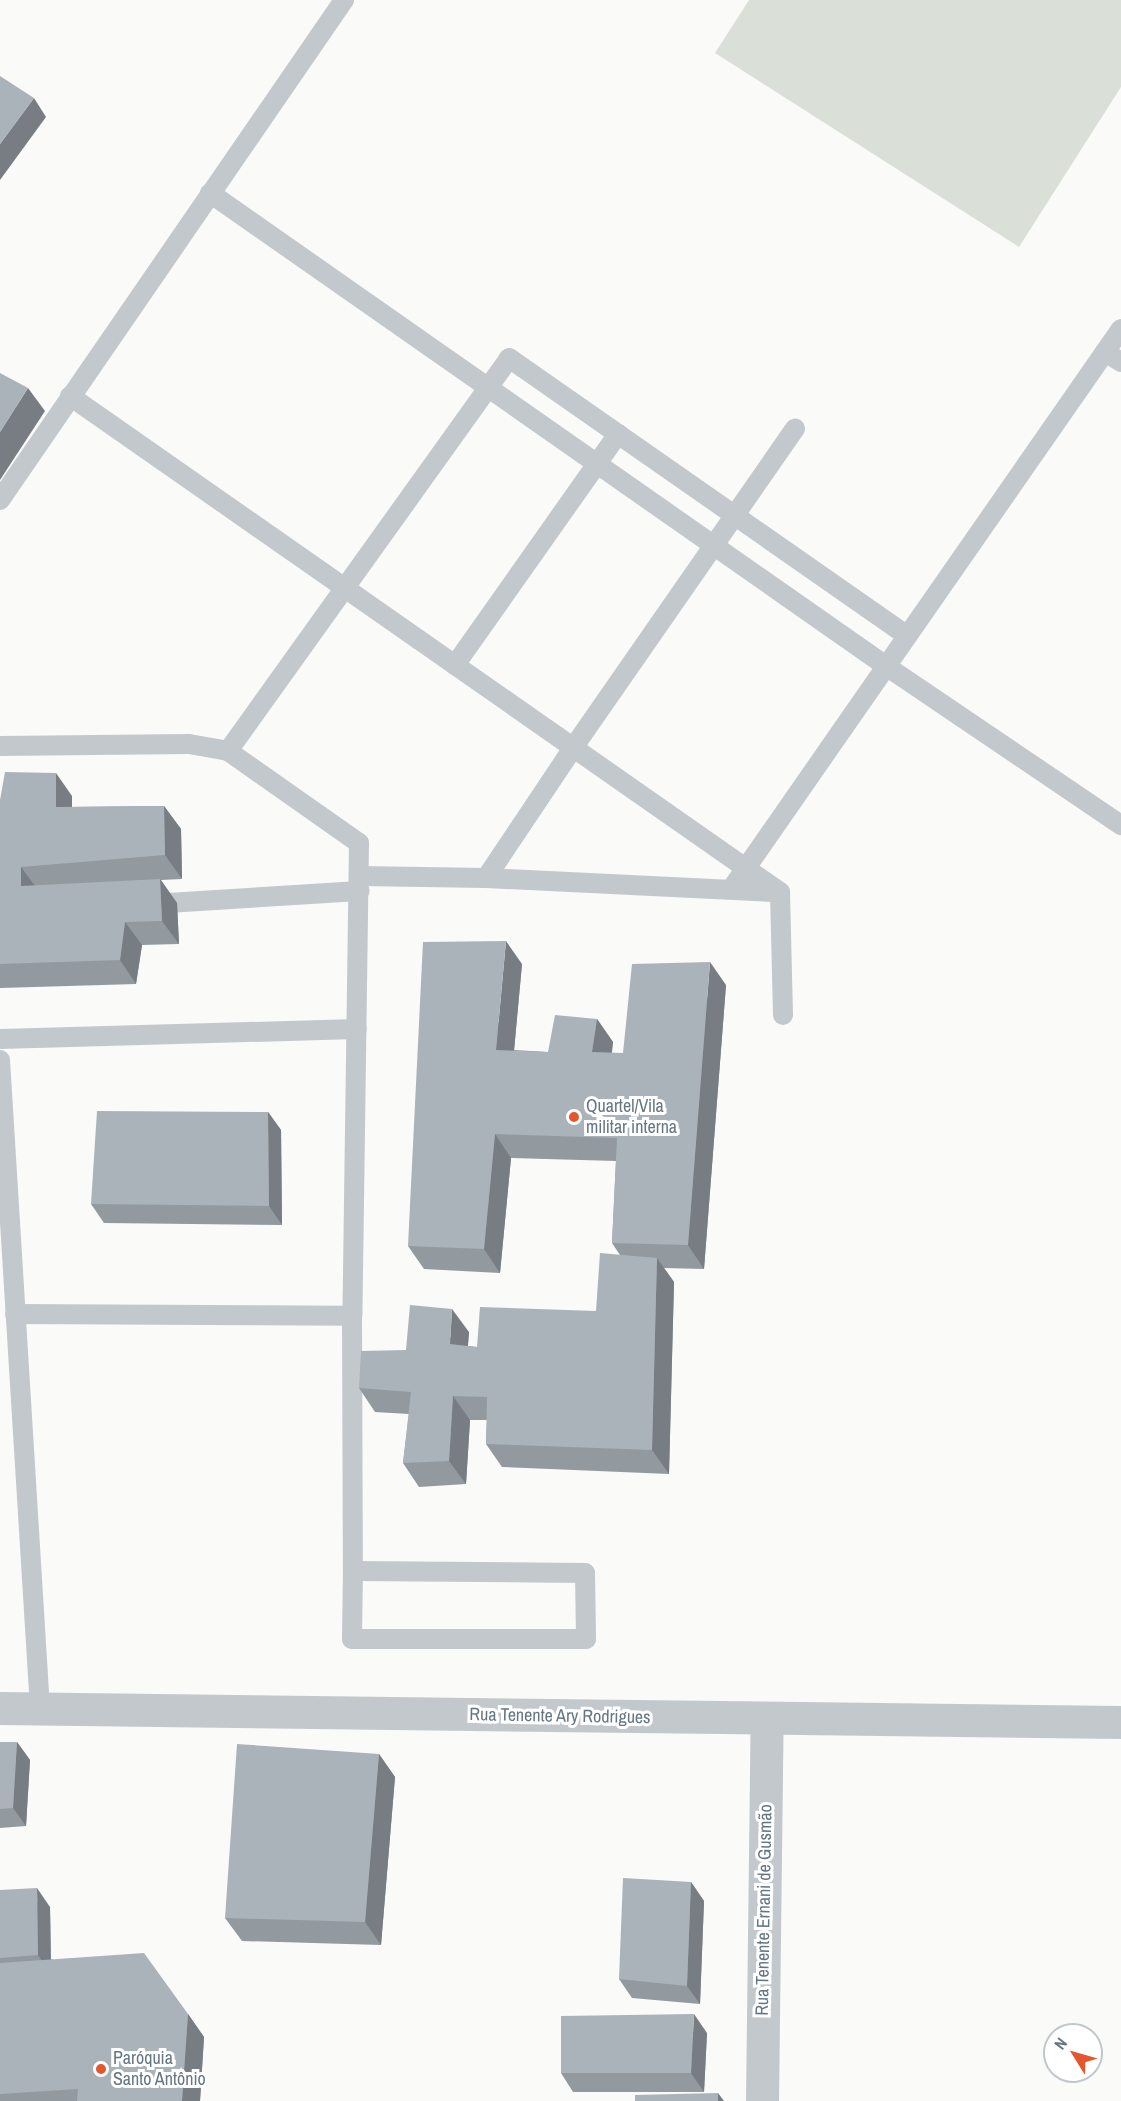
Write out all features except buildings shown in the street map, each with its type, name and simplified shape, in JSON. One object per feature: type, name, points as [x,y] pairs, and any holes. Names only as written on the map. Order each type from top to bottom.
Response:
[{"type":"street","name":"Rua Tenente Ary Rodrigues","points":[[0,1708],[1121,1722]]},
{"type":"street","name":"Rua Tenente Ernani de Gusmão","points":[[762,2101],[767,1719]]},
{"type":"lane","points":[[0,500],[344,0]]},
{"type":"lane","points":[[210,193],[886,666],[1121,825]]},
{"type":"lane","points":[[732,888],[907,636],[1113,357],[1121,329]]},
{"type":"lane","points":[[228,752],[509,358],[907,636]]},
{"type":"lane","points":[[70,396],[780,892]]},
{"type":"lane","points":[[486,878],[573,748],[795,429]]},
{"type":"lane","points":[[455,665],[618,434]]},
{"type":"lane","points":[[0,746],[189,744],[228,752],[359,843],[352,1316],[352,1639],[586,1639],[585,1573],[353,1571]]},
{"type":"lane","points":[[133,905],[360,884],[486,878],[780,892]]},
{"type":"lane","points":[[780,892],[783,1015]]},
{"type":"lane","points":[[0,1039],[357,1029]]},
{"type":"lane","points":[[0,1060],[40,1709]]},
{"type":"lane","points":[[15,1314],[352,1316]]},
{"type":"shaded area","points":[[749,0],[1121,0],[1121,87],[1019,247],[715,53]]},
{"type":"place","name":"Quartel/Vila militar interna","points":[[574,1117]]},
{"type":"place","name":"Paróquia Santo Antônio","points":[[101,2069]]}]
